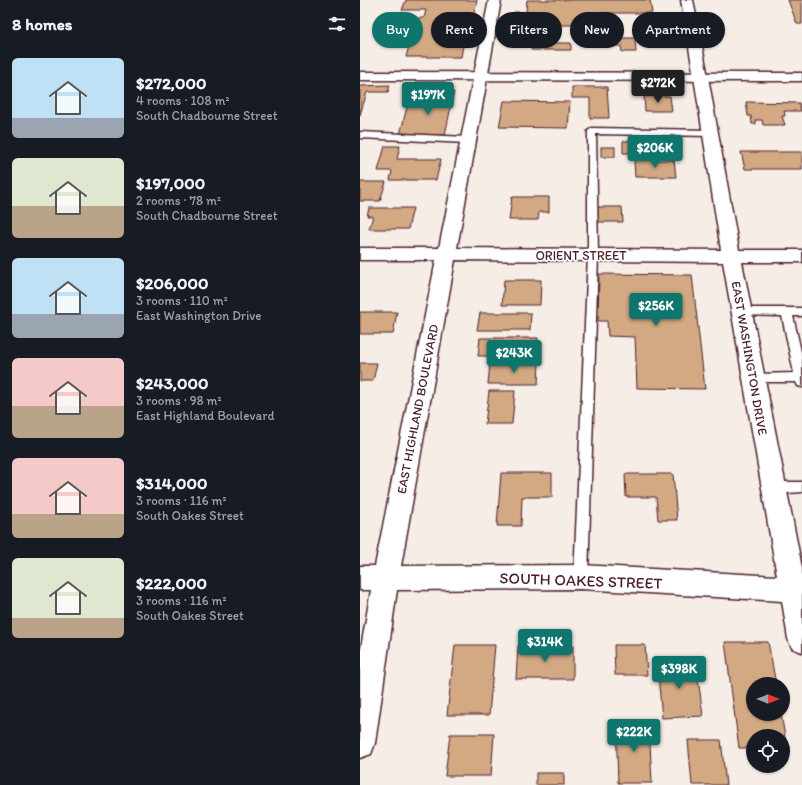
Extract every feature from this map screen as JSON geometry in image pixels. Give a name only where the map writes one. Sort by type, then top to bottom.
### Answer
[{"type":"street","name":"EAST HIGHLAND BOULEVARD","points":[[360,743],[386,578],[479,76],[495,0]]},
{"type":"street","name":"EAST WASHINGTON DRIVE","points":[[686,0],[774,488],[797,590],[802,640]]},
{"type":"street","points":[[360,76],[802,77]]},
{"type":"street","name":"ORIENT STREET","points":[[360,254],[802,256]]},
{"type":"street","name":"SOUTH OAKES STREET","points":[[360,578],[581,577],[797,590]]},
{"type":"lane","points":[[581,577],[593,255],[592,131],[711,134]]},
{"type":"lane","points":[[360,135],[467,140]]},
{"type":"lane","points":[[742,312],[802,312]]},
{"type":"lane","points":[[754,378],[802,379],[787,312]]},
{"type":"lane","points":[[774,488],[802,487]]},
{"type":"building","points":[[406,0],[477,0],[474,12],[431,12],[431,48],[463,48],[461,57],[406,57],[408,48],[423,48],[423,18],[426,10],[402,10]]},
{"type":"building","points":[[527,0],[650,0],[652,12],[570,12],[570,25],[562,25],[562,12],[526,12]]},
{"type":"building","points":[[788,0],[802,0],[802,24],[797,24]]},
{"type":"building","points":[[624,38],[632,38],[632,48],[636,48],[636,52],[622,52],[621,48],[624,48]]},
{"type":"building","points":[[562,43],[570,43],[571,48],[571,50],[531,50],[531,48],[562,48]]},
{"type":"building","points":[[390,85],[388,92],[367,92],[360,115],[360,86]]},
{"type":"building","points":[[572,87],[607,87],[609,118],[590,118],[590,98],[572,98]]},
{"type":"building","points":[[436,92],[454,92],[445,135],[400,135],[409,99],[434,100]]},
{"type":"building","points":[[644,96],[670,96],[672,111],[645,111]]},
{"type":"building","points":[[504,101],[570,102],[568,128],[499,127]]},
{"type":"building","points":[[746,102],[799,103],[801,111],[784,111],[785,116],[782,116],[785,125],[763,125],[762,120],[755,120],[756,124],[752,124],[751,116],[748,116]]},
{"type":"building","points":[[633,136],[668,136],[670,153],[623,153],[623,141],[633,141]]},
{"type":"building","points":[[385,146],[400,146],[397,159],[441,159],[436,180],[390,180],[392,171],[378,171]]},
{"type":"building","points":[[601,147],[615,147],[615,157],[601,157]]},
{"type":"building","points":[[741,152],[802,152],[802,169],[745,169]]},
{"type":"building","points":[[634,160],[674,160],[676,177],[635,177]]},
{"type":"building","points":[[360,182],[386,182],[380,201],[360,201]]},
{"type":"building","points":[[512,197],[549,197],[549,212],[539,212],[538,220],[509,220]]},
{"type":"building","points":[[597,207],[622,207],[623,222],[597,222]]},
{"type":"building","points":[[369,208],[413,208],[408,229],[369,229],[373,216],[367,216]]},
{"type":"building","points":[[599,274],[692,275],[705,389],[637,388],[635,337],[608,336],[607,321],[598,321]]},
{"type":"building","points":[[504,280],[541,280],[540,305],[502,305]]},
{"type":"building","points":[[360,312],[397,312],[393,334],[360,334]]},
{"type":"building","points":[[480,313],[531,313],[530,330],[477,330]]},
{"type":"building","points":[[480,338],[538,338],[537,356],[478,356]]},
{"type":"building","points":[[360,363],[377,363],[373,381],[360,381]]},
{"type":"building","points":[[490,363],[539,363],[538,384],[488,384]]},
{"type":"building","points":[[489,391],[515,391],[512,424],[485,424]]},
{"type":"building","points":[[501,473],[552,473],[552,497],[522,497],[521,526],[497,526]]},
{"type":"building","points":[[625,474],[673,474],[677,520],[658,520],[656,497],[626,497]]},
{"type":"building","points":[[725,642],[768,642],[775,677],[746,677],[746,721],[782,721],[784,729],[746,729],[746,748],[739,748]]},
{"type":"building","points":[[455,645],[495,645],[489,715],[447,715]]},
{"type":"building","points":[[614,645],[645,645],[647,675],[615,675]]},
{"type":"building","points":[[518,646],[573,646],[573,679],[516,679]]},
{"type":"building","points":[[696,662],[703,716],[662,718],[657,663]]},
{"type":"building","points":[[616,723],[649,723],[652,783],[618,783]]},
{"type":"building","points":[[450,734],[494,734],[491,776],[445,776]]},
{"type":"building","points":[[688,740],[721,740],[726,785],[692,785]]},
{"type":"building","points":[[536,773],[564,773],[564,785],[536,785]]}]
